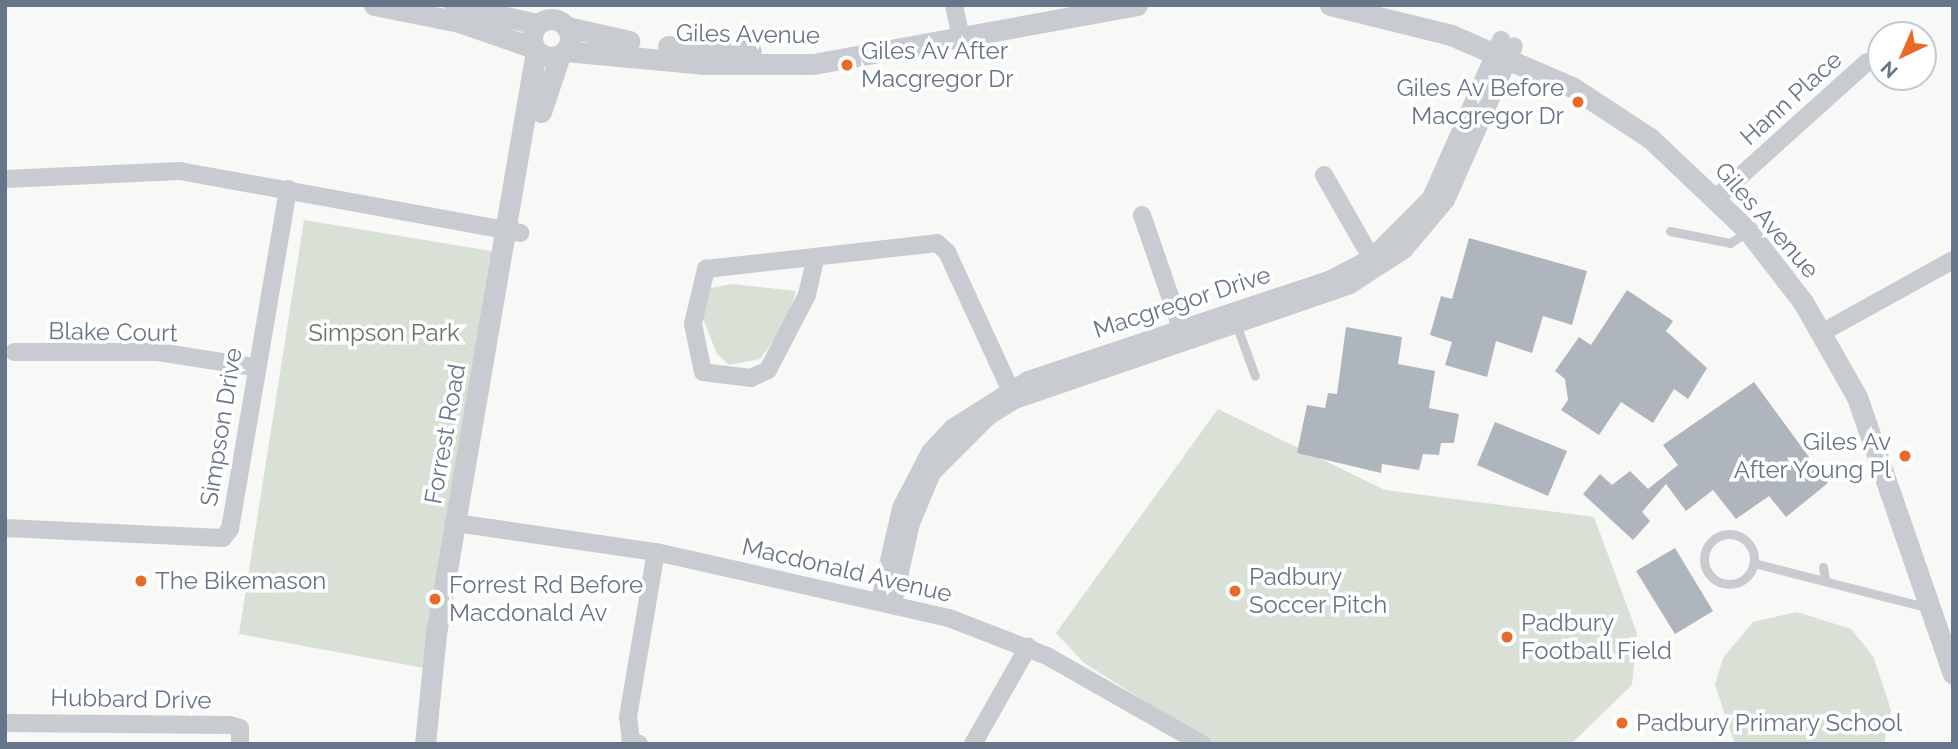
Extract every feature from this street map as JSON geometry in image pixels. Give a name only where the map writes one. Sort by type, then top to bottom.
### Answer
[{"type":"street","points":[[374,5],[458,22],[535,49]]},
{"type":"street","points":[[454,5],[537,24]]},
{"type":"street","name":"Giles Avenue","points":[[537,24],[551,18],[592,36],[757,52],[862,44],[958,22],[1066,5]]},
{"type":"street","name":"Giles Avenue","points":[[535,49],[563,53],[782,65],[958,22],[1137,5]]},
{"type":"street","name":"Giles Avenue","points":[[1330,5],[1398,19],[1506,49]]},
{"type":"street","name":"Giles Avenue","points":[[1392,5],[1506,49],[1612,95],[1721,194],[1760,223],[1829,329],[1884,426],[1951,658]]},
{"type":"street","name":"Forrest Road","points":[[514,231],[537,24]]},
{"type":"street","name":"Forrest Road","points":[[425,744],[514,231],[544,97],[563,53],[567,27]]},
{"type":"street","name":"Macgregor Drive","points":[[1183,334],[1236,324],[1375,264],[1421,234],[1446,200],[1506,49]]},
{"type":"street","name":"Hann Place","points":[[1721,194],[1867,62]]},
{"type":"street","points":[[5,179],[149,170],[288,189],[514,231]]},
{"type":"street","points":[[1324,175],[1375,264]]},
{"type":"street","name":"Simpson Drive","points":[[5,528],[223,538],[230,529],[254,368],[288,189]]},
{"type":"street","name":"Giles Avenue","points":[[1721,194],[1829,329],[1872,432],[1930,608],[1951,658]]},
{"type":"street","points":[[1142,215],[1183,334]]},
{"type":"street","points":[[816,260],[807,295],[768,370],[751,378],[702,372],[693,324],[706,269],[816,260],[937,243],[947,252],[1012,394]]},
{"type":"street","points":[[1829,329],[1953,260]]},
{"type":"street","name":"Macgregor Drive","points":[[887,601],[911,523],[932,473],[970,430],[1012,394],[1375,264]]},
{"type":"street","name":"Blake Court","points":[[14,352],[158,352],[254,368]]},
{"type":"street","name":"Forrest Road","points":[[435,744],[462,525]]},
{"type":"street","name":"Macdonald Avenue","points":[[462,525],[656,552],[887,601],[1028,647],[1196,742]]},
{"type":"street","points":[[639,744],[631,741],[628,717],[656,552]]},
{"type":"street","points":[[973,744],[1028,647]]},
{"type":"street","name":"Hubbard Drive","points":[[5,723],[230,725],[240,728],[240,744]]},
{"type":"lane","points":[[1670,230],[1730,243],[1748,231]]},
{"type":"lane","points":[[1236,324],[1255,376]]},
{"type":"lane","points":[[1729,534],[1745,539],[1754,563],[1746,578],[1730,584],[1713,579],[1704,555],[1712,540],[1729,534]]},
{"type":"lane","points":[[1754,563],[1930,608]]},
{"type":"lane","points":[[1823,567],[1825,580]]},
{"type":"green space","name":"Simpson Park","points":[[304,220],[497,252],[424,668],[239,634]]},
{"type":"green space","points":[[733,284],[796,291],[785,325],[760,359],[729,365],[717,354],[692,291]]},
{"type":"green space","points":[[1218,409],[1385,490],[1594,517],[1637,633],[1632,685],[1571,744],[1213,744],[1084,663],[1056,633]]},
{"type":"green space","points":[[1797,612],[1851,629],[1873,656],[1891,710],[1884,744],[1735,744],[1715,685],[1723,658],[1753,622]]},
{"type":"building","points":[[1469,238],[1587,271],[1572,325],[1543,316],[1532,353],[1496,341],[1487,377],[1445,365],[1452,342],[1430,335],[1441,296],[1452,299]]},
{"type":"building","points":[[1627,290],[1673,321],[1666,331],[1707,368],[1688,399],[1674,389],[1653,423],[1621,402],[1599,435],[1561,410],[1568,400],[1565,379],[1555,371],[1579,337],[1591,345]]},
{"type":"building","points":[[1346,327],[1402,337],[1398,364],[1435,371],[1429,408],[1459,414],[1454,443],[1441,443],[1439,455],[1423,454],[1419,470],[1382,464],[1381,473],[1297,453],[1307,405],[1325,408],[1328,393],[1337,394]]},
{"type":"building","points":[[1754,382],[1828,483],[1786,517],[1769,496],[1736,519],[1713,490],[1686,511],[1666,484],[1642,512],[1650,521],[1633,540],[1583,494],[1600,474],[1612,485],[1630,471],[1648,489],[1678,465],[1663,445]]},
{"type":"building","points":[[1495,422],[1567,451],[1548,496],[1477,465]]},
{"type":"building","points":[[1675,548],[1713,611],[1675,634],[1636,571]]},
{"type":"place","name":"Giles Av After Macgregor Dr","points":[[847,65]]},
{"type":"place","name":"Giles Av Before Macgregor Dr","points":[[1578,102]]},
{"type":"place","name":"Giles Av After Young Pl","points":[[1905,456]]},
{"type":"place","name":"The Bikemason","points":[[141,581]]},
{"type":"place","name":"Padbury Soccer Pitch","points":[[1235,591]]},
{"type":"place","name":"Forrest Rd Before Macdonald Av","points":[[435,599]]},
{"type":"place","name":"Padbury Football Field","points":[[1507,637]]},
{"type":"place","name":"Padbury Primary School","points":[[1622,723]]}]
